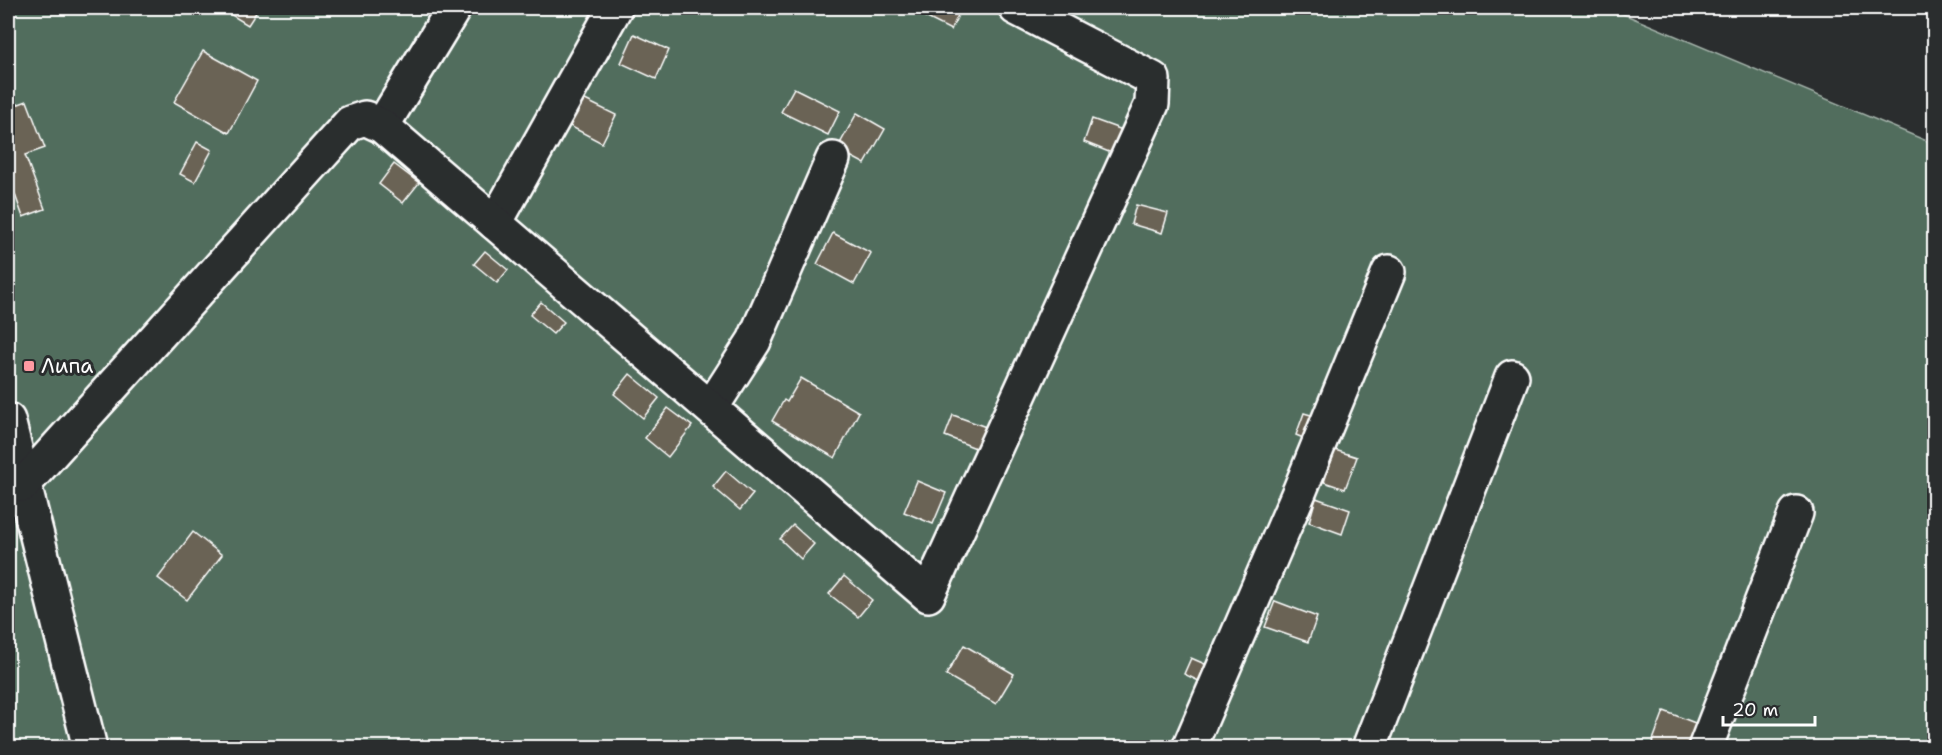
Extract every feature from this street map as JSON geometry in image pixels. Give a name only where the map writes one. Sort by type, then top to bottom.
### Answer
[{"type":"street","points":[[382,126],[454,8]]},
{"type":"street","points":[[495,223],[615,8]]},
{"type":"street","points":[[19,495],[350,123],[365,118],[382,126],[928,595],[1152,104],[1153,79],[1016,8]]},
{"type":"street","points":[[711,408],[754,340],[833,159]]},
{"type":"street","points":[[1189,747],[1300,489],[1389,272]]},
{"type":"street","points":[[1369,747],[1512,377]]},
{"type":"street","points":[[8,420],[19,495],[90,747]]},
{"type":"street","points":[[1705,747],[1796,513]]},
{"type":"green space","points":[[8,8],[1609,8],[1934,144],[1934,747],[8,747]]},
{"type":"building","points":[[220,8],[259,8],[248,25]]},
{"type":"building","points":[[920,8],[951,8],[960,11],[951,30],[917,13]]},
{"type":"building","points":[[634,34],[669,50],[656,79],[621,63]]},
{"type":"building","points":[[203,51],[257,81],[229,133],[174,102]]},
{"type":"building","points":[[794,88],[840,111],[828,135],[781,112]]},
{"type":"building","points":[[581,98],[616,115],[602,143],[568,125]]},
{"type":"building","points":[[27,101],[45,148],[25,155],[45,209],[23,217],[8,175],[8,108]]},
{"type":"building","points":[[857,113],[885,129],[865,164],[837,149]]},
{"type":"building","points":[[1092,119],[1128,132],[1119,156],[1084,142]]},
{"type":"building","points":[[197,142],[212,150],[195,182],[180,174]]},
{"type":"building","points":[[394,164],[419,183],[403,203],[379,184]]},
{"type":"building","points":[[1136,205],[1168,213],[1162,233],[1131,224]]},
{"type":"building","points":[[833,233],[871,253],[854,284],[817,264]]},
{"type":"building","points":[[485,251],[508,270],[497,283],[474,264]]},
{"type":"building","points":[[541,302],[564,322],[553,334],[530,315]]},
{"type":"building","points":[[630,374],[659,398],[643,418],[614,394]]},
{"type":"building","points":[[801,378],[859,412],[835,458],[772,421],[784,400],[787,402]]},
{"type":"building","points":[[668,408],[692,426],[668,457],[645,438]]},
{"type":"building","points":[[1304,413],[1321,418],[1313,442],[1296,435]]},
{"type":"building","points":[[953,415],[986,427],[978,449],[945,436]]},
{"type":"building","points":[[1335,450],[1357,457],[1345,489],[1324,482]]},
{"type":"building","points":[[726,471],[753,494],[740,510],[713,487]]},
{"type":"building","points":[[917,481],[946,493],[933,524],[904,512]]},
{"type":"building","points":[[1316,498],[1350,510],[1342,534],[1309,522]]},
{"type":"building","points":[[793,525],[814,544],[801,559],[780,539]]},
{"type":"building","points":[[193,532],[222,555],[187,600],[158,578]]},
{"type":"building","points":[[844,576],[872,600],[858,617],[829,594]]},
{"type":"building","points":[[1275,601],[1317,617],[1308,642],[1265,627]]},
{"type":"building","points":[[964,645],[1014,674],[996,704],[946,675]]},
{"type":"building","points":[[1191,658],[1214,668],[1207,685],[1184,674]]},
{"type":"building","points":[[1664,711],[1703,726],[1695,748],[1650,748]]},
{"type":"place","name":"Липа","points":[[29,366]]}]
